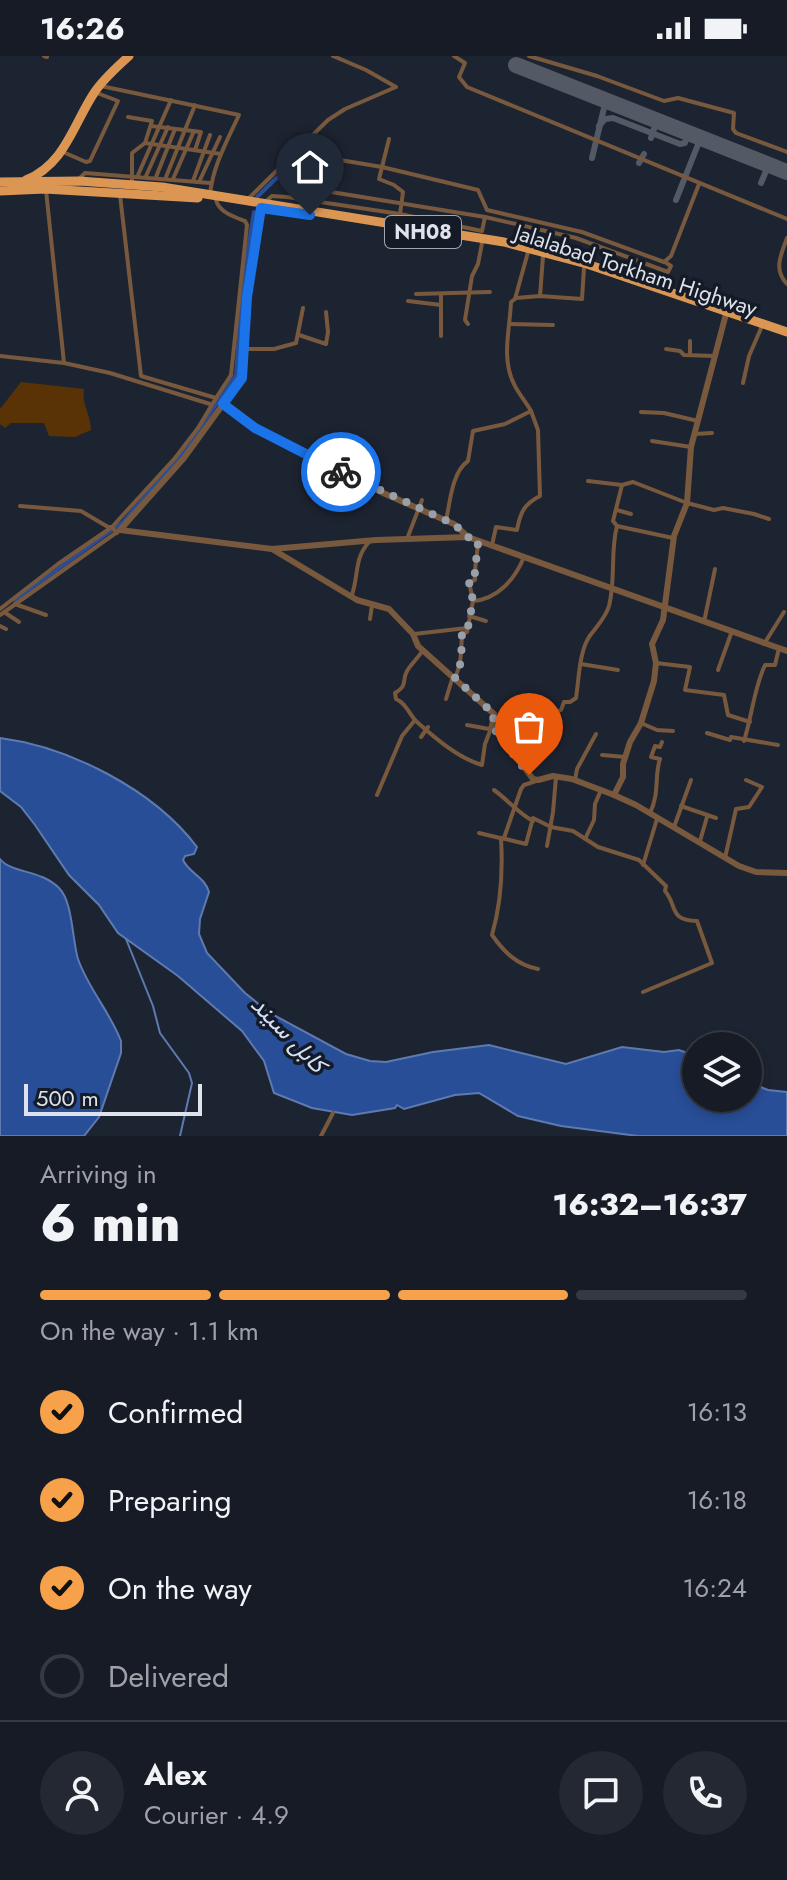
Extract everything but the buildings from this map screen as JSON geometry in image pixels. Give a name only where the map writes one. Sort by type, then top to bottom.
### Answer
[{"type":"highway","points":[[23,181],[53,163],[63,152],[97,89],[129,56]]},
{"type":"highway","points":[[46,185],[53,173],[53,163]]},
{"type":"highway","name":"NH08","points":[[0,182],[23,181],[46,185]]},
{"type":"highway","name":"NH08","points":[[0,191],[79,181],[164,182],[265,204],[435,229],[532,248],[726,313]]},
{"type":"highway","name":"Jalalabad Torkham Highway","points":[[46,185],[130,184],[213,193],[528,252],[787,335]]},
{"type":"street","points":[[247,200],[328,120],[345,109],[396,87],[333,56]]},
{"type":"street","points":[[454,56],[465,63],[459,77],[467,87],[787,219]]},
{"type":"street","points":[[529,56],[597,76],[664,101],[678,98],[734,113],[733,129],[736,133],[787,152]]},
{"type":"street","points":[[1,612],[58,564],[112,527],[175,458],[231,375],[247,225],[217,206],[213,193],[221,154],[239,115],[171,100],[97,89]]},
{"type":"street","points":[[63,152],[90,161],[118,101],[97,89]]},
{"type":"street","points":[[130,184],[152,145],[171,100]]},
{"type":"street","points":[[164,182],[195,105]]},
{"type":"street","points":[[128,117],[152,121],[145,143],[132,153],[130,184],[141,376],[216,398]]},
{"type":"street","points":[[151,126],[201,132],[195,150]]},
{"type":"street","points":[[146,176],[168,127]]},
{"type":"street","points":[[156,177],[175,129]]},
{"type":"street","points":[[173,179],[194,131]]},
{"type":"street","points":[[196,182],[210,135]]},
{"type":"street","points":[[196,182],[220,137]]},
{"type":"street","points":[[389,139],[379,179],[403,192],[400,214]]},
{"type":"street","points":[[145,143],[221,154]]},
{"type":"street","points":[[320,178],[319,190],[485,217],[576,238],[668,272],[671,266],[582,232],[487,210],[478,190],[382,167],[328,158]]},
{"type":"street","points":[[130,184],[146,176],[164,182]]},
{"type":"street","points":[[164,182],[173,179],[196,182],[213,193]]},
{"type":"street","points":[[665,262],[671,256],[699,184]]},
{"type":"street","points":[[46,185],[64,363]]},
{"type":"street","points":[[1,612],[118,531],[184,458],[242,378],[248,284],[265,204],[272,196],[400,214],[482,231],[485,217]]},
{"type":"street","points":[[787,238],[778,265],[780,277],[787,284]]},
{"type":"street","points":[[468,324],[465,320],[468,293],[482,243]]},
{"type":"street","points":[[491,545],[496,527],[517,530],[521,510],[540,496],[538,430],[531,411],[514,384],[506,346],[511,302],[515,298],[528,252]]},
{"type":"street","points":[[540,296],[543,256]]},
{"type":"street","points":[[515,298],[582,299],[584,268]]},
{"type":"street","points":[[416,294],[490,292]]},
{"type":"street","points":[[441,294],[441,336]]},
{"type":"street","points":[[408,301],[441,305]]},
{"type":"street","points":[[243,349],[274,349],[296,343],[303,308]]},
{"type":"street","points":[[299,335],[326,344],[326,312]]},
{"type":"street","points":[[614,795],[623,777],[625,757],[641,723],[654,681],[656,663],[652,644],[660,629],[673,538],[687,503],[691,447],[726,313]]},
{"type":"street","points":[[510,324],[553,325]]},
{"type":"street","points":[[743,383],[749,356],[762,326]]},
{"type":"street","points":[[690,341],[690,355]]},
{"type":"street","points":[[666,349],[690,355],[716,356]]},
{"type":"street","points":[[0,356],[64,363],[110,373],[211,405]]},
{"type":"street","points":[[223,404],[255,428],[323,463],[420,504],[454,524],[468,537]]},
{"type":"street","points":[[446,521],[456,478],[461,466],[468,461],[473,431],[505,424],[531,411]]},
{"type":"street","points":[[641,412],[664,413],[698,421]]},
{"type":"street","points":[[695,434],[712,433]]},
{"type":"street","points":[[652,441],[691,447]]},
{"type":"street","points":[[588,481],[622,485],[633,482],[687,503],[769,519]]},
{"type":"street","points":[[622,485],[613,521],[617,526],[673,538]]},
{"type":"street","points":[[407,539],[420,504]]},
{"type":"street","points":[[20,506],[81,511],[118,531],[196,542],[267,546],[468,537],[787,651]]},
{"type":"street","points":[[617,510],[631,514]]},
{"type":"street","points":[[510,748],[528,738],[542,741],[551,714],[561,710],[564,702],[576,698],[589,637],[608,609],[615,561],[613,540],[617,526]]},
{"type":"street","points":[[352,595],[357,580],[358,554],[370,540]]},
{"type":"street","points":[[446,699],[461,665],[459,651],[462,633],[467,632],[473,601],[469,582],[475,580],[478,540]]},
{"type":"street","points":[[267,546],[357,600],[389,609],[413,634],[423,650],[494,714],[482,765],[468,761],[415,720],[402,701],[396,699],[395,693],[406,684],[408,670],[423,650]]},
{"type":"street","points":[[473,601],[489,600],[517,575],[524,557]]},
{"type":"street","points":[[704,622],[715,569]]},
{"type":"street","points":[[15,604],[46,615]]},
{"type":"street","points":[[370,619],[372,605]]},
{"type":"street","points":[[1,612],[19,622]]},
{"type":"street","points":[[764,644],[784,612]]},
{"type":"street","points":[[469,616],[486,621]]},
{"type":"street","points":[[0,626],[6,629]]},
{"type":"street","points":[[413,634],[467,628]]},
{"type":"street","points":[[718,670],[732,631]]},
{"type":"street","points":[[744,739],[760,676],[765,665],[775,665],[779,648]]},
{"type":"street","points":[[656,663],[690,667],[685,690],[724,695],[728,715],[750,722]]},
{"type":"street","points":[[581,664],[618,670]]},
{"type":"street","points":[[377,795],[402,736],[415,720]]},
{"type":"street","points":[[641,723],[657,730],[673,731]]},
{"type":"street","points":[[467,725],[489,729],[492,726]]},
{"type":"street","points":[[492,726],[529,775],[538,780]]},
{"type":"street","points":[[421,737],[427,728]]},
{"type":"street","points":[[707,733],[730,740],[731,737],[778,745]]},
{"type":"street","points":[[575,780],[577,769],[596,734]]},
{"type":"street","points":[[650,813],[659,783],[660,759],[651,757],[655,746],[660,747],[662,742]]},
{"type":"street","points":[[602,755],[625,757]]},
{"type":"street","points":[[538,969],[512,958],[492,935],[500,907],[498,890],[503,871],[502,838],[524,785],[553,776],[575,780],[650,813],[725,858],[756,872],[787,873]]},
{"type":"street","points":[[547,846],[556,777]]},
{"type":"street","points":[[673,828],[691,780]]},
{"type":"street","points":[[725,858],[736,809],[749,807],[762,787],[746,780]]},
{"type":"street","points":[[494,790],[533,821]]},
{"type":"street","points":[[585,839],[594,820],[595,804],[601,790]]},
{"type":"street","points":[[681,806],[716,818]]},
{"type":"street","points":[[699,843],[707,817]]},
{"type":"street","points":[[479,833],[526,844],[533,818],[551,827],[573,831],[598,847],[639,860],[666,886],[665,891],[677,915],[685,921],[697,921],[712,963],[643,992]]},
{"type":"street","points":[[643,865],[657,819]]},
{"type":"street","points":[[321,1136],[333,1113]]},
{"type":"shaded area","points":[[21,382],[84,389],[91,430],[75,437],[49,436],[44,423],[11,423],[5,428],[0,424],[0,409]]},
{"type":"water","name":"کابل سيند","points":[[0,738],[27,743],[82,761],[109,774],[158,807],[197,847],[194,854],[185,856],[183,860],[204,882],[209,892],[200,919],[199,934],[207,953],[245,993],[270,1013],[346,1054],[386,1062],[489,1045],[566,1064],[622,1047],[664,1052],[679,1050],[682,1051],[682,1112],[762,1112],[762,1088],[787,1092],[787,1136],[638,1136],[561,1126],[518,1116],[479,1093],[455,1095],[404,1109],[397,1105],[395,1108],[352,1115],[312,1108],[274,1093],[264,1061],[242,1031],[178,976],[118,933],[99,905],[69,875],[21,807],[0,791]]},
{"type":"water","points":[[0,859],[5,864],[52,882],[64,894],[78,959],[121,1041],[121,1053],[99,1117],[84,1136],[0,1136]]},
{"type":"waterway","points":[[257,197],[303,152]]},
{"type":"waterway","points":[[15,600],[123,522],[184,451],[236,375],[243,279],[254,212]]},
{"type":"waterway","points":[[126,939],[153,1006],[160,1033],[189,1073],[192,1083],[180,1136]]},
{"type":"taxiway","points":[[592,158],[605,104],[609,102]]},
{"type":"taxiway","points":[[599,126],[605,119],[613,118],[680,144],[685,143],[688,133]]},
{"type":"taxiway","points":[[651,138],[656,123],[660,122]]},
{"type":"taxiway","points":[[676,200],[699,142],[706,140]]},
{"type":"taxiway","points":[[639,163],[644,154]]},
{"type":"taxiway","points":[[756,160],[765,166],[766,171]]},
{"type":"taxiway","points":[[766,171],[771,167],[778,168]]},
{"type":"taxiway","points":[[761,183],[766,171]]},
{"type":"runway","points":[[516,65],[787,172]]},
{"type":"way so far","points":[[341,472],[454,524],[468,537],[478,540],[475,580],[469,582],[473,601],[467,632],[462,633],[459,651],[461,665],[455,678],[494,714],[492,726],[529,775]]},
{"type":"route","points":[[310,215],[261,208],[247,297],[242,378],[223,404],[255,428],[341,472]]}]
